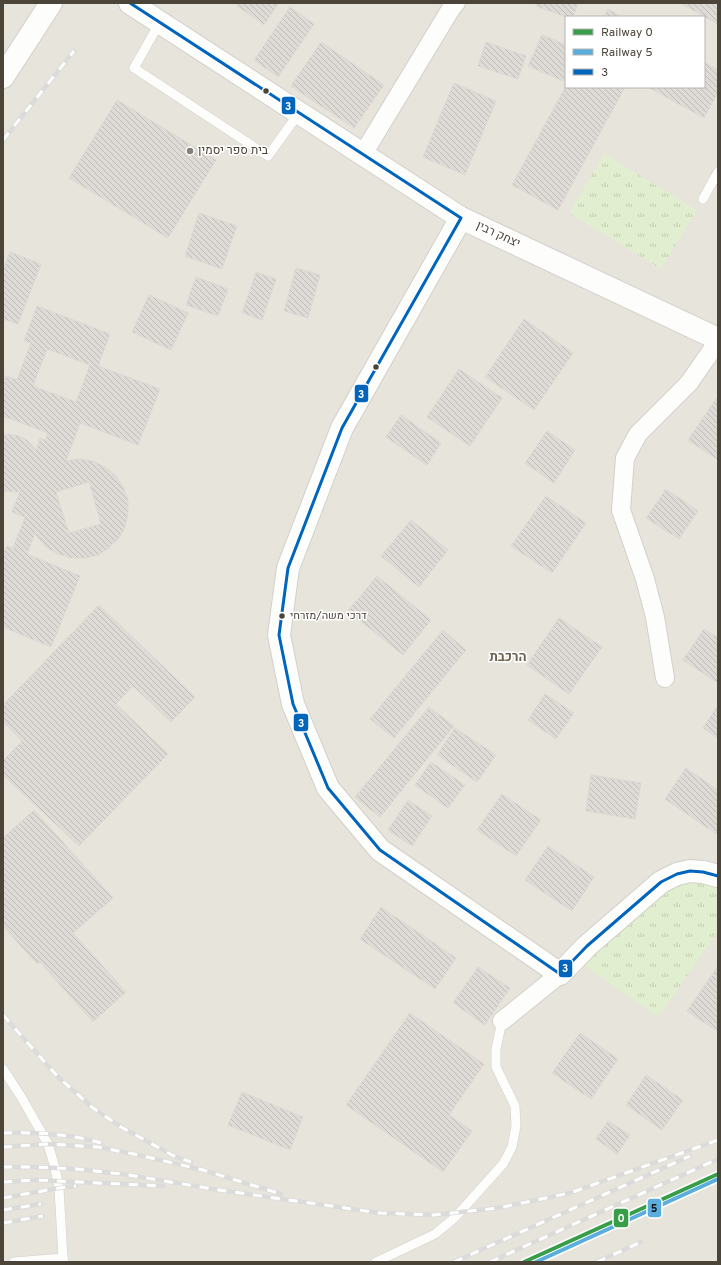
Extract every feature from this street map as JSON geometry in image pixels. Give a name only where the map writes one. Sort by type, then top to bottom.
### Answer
[{"type":"street","points":[[3,77],[51,3]]},
{"type":"street","name":"יצחק רבין","points":[[130,3],[461,218],[718,340]]},
{"type":"street","points":[[363,154],[452,7],[456,3]]},
{"type":"street","points":[[461,218],[342,428],[288,568],[278,635],[293,704],[328,788],[380,850],[560,974]]},
{"type":"street","points":[[665,678],[655,617],[645,579],[621,510],[625,458],[638,434],[689,383],[718,340]]},
{"type":"street","points":[[502,1021],[560,974],[587,946],[661,882],[677,874],[690,871],[703,872],[718,876]]},
{"type":"lane","points":[[160,22],[134,68],[268,156],[299,113]]},
{"type":"lane","points":[[703,199],[718,172]]},
{"type":"lane","points":[[376,1262],[435,1234],[452,1220],[503,1164],[512,1147],[516,1126],[515,1106],[496,1067],[496,1049],[502,1021]]},
{"type":"lane","points":[[3,1069],[20,1095],[48,1144],[59,1188],[63,1260],[14,1262]]},
{"type":"shaded area","points":[[3,3],[718,3],[718,1262],[3,1262]]},
{"type":"green space","points":[[604,154],[697,210],[661,269],[569,213]]},
{"type":"green space","points":[[718,876],[718,931],[658,1017],[575,959],[661,882]]},
{"type":"building","points":[[239,3],[279,3],[264,25],[237,6]]},
{"type":"building","points":[[537,3],[578,3],[573,16],[565,17],[536,6]]},
{"type":"building","points":[[680,3],[718,3],[718,24]]},
{"type":"building","points":[[290,7],[314,24],[278,77],[254,60]]},
{"type":"building","points":[[608,9],[620,16],[604,16]]},
{"type":"building","points":[[542,35],[565,45],[565,77],[563,81],[528,66]]},
{"type":"building","points":[[321,42],[384,85],[354,128],[291,86]]},
{"type":"building","points":[[486,42],[526,56],[518,79],[478,66]]},
{"type":"building","points":[[705,63],[718,70],[718,92],[704,118],[650,88],[705,88]]},
{"type":"building","points":[[454,83],[496,101],[465,175],[423,157]]},
{"type":"building","points":[[565,88],[624,88],[558,210],[512,185]]},
{"type":"building","points":[[117,100],[216,160],[168,238],[69,178]]},
{"type":"building","points":[[199,213],[237,226],[222,269],[185,256]]},
{"type":"building","points":[[10,252],[41,264],[18,324],[3,319],[3,270]]},
{"type":"building","points":[[296,268],[320,275],[308,318],[284,311]]},
{"type":"building","points":[[256,272],[276,279],[262,320],[242,313]]},
{"type":"building","points":[[196,277],[228,289],[218,316],[186,305]]},
{"type":"building","points":[[149,295],[188,313],[171,350],[132,332]]},
{"type":"building","points":[[37,306],[110,334],[98,366],[160,389],[138,445],[80,423],[66,461],[79,459],[93,461],[105,467],[116,476],[123,487],[128,500],[128,513],[125,527],[119,538],[109,548],[98,555],[85,558],[71,558],[58,554],[46,547],[35,533],[27,554],[80,576],[51,647],[3,627],[3,554],[7,546],[13,548],[25,517],[12,512],[20,491],[3,491],[3,436],[9,434],[19,436],[27,440],[36,450],[40,438],[45,440],[48,433],[3,416],[3,383],[6,376],[17,380],[31,343],[24,341]],"holes":[[[47,349],[90,365],[76,402],[33,386]],[[89,482],[101,524],[69,533],[56,492]]]},
{"type":"building","points":[[524,319],[573,353],[534,410],[485,377]]},
{"type":"building","points":[[459,369],[502,398],[470,446],[427,417]]},
{"type":"building","points":[[716,399],[718,400],[718,460],[688,440]]},
{"type":"building","points":[[401,415],[441,443],[427,465],[386,437]]},
{"type":"building","points":[[547,431],[575,450],[554,483],[525,463]]},
{"type":"building","points":[[666,489],[698,511],[679,539],[646,518]]},
{"type":"building","points":[[546,496],[586,523],[552,573],[511,546]]},
{"type":"building","points":[[411,520],[448,550],[419,587],[381,556]]},
{"type":"building","points":[[377,576],[431,620],[403,655],[348,611]]},
{"type":"building","points":[[99,605],[195,697],[171,722],[133,686],[116,704],[168,754],[79,846],[3,775],[3,761],[22,741],[3,722],[3,705]]},
{"type":"building","points":[[559,618],[602,647],[569,694],[527,665]]},
{"type":"building","points":[[704,629],[718,638],[718,683],[683,660]]},
{"type":"building","points":[[443,630],[466,650],[394,738],[370,719]]},
{"type":"building","points":[[545,694],[574,713],[556,739],[528,720]]},
{"type":"building","points":[[718,705],[718,738],[703,728]]},
{"type":"building","points":[[429,707],[454,726],[380,817],[355,797]]},
{"type":"building","points":[[455,728],[496,755],[477,782],[437,755]]},
{"type":"building","points":[[431,762],[465,785],[448,808],[415,785]]},
{"type":"building","points":[[686,768],[718,790],[718,835],[665,799]]},
{"type":"building","points":[[591,775],[641,783],[635,819],[586,811]]},
{"type":"building","points":[[502,794],[541,820],[516,856],[477,830]]},
{"type":"building","points":[[408,800],[432,816],[412,846],[388,830]]},
{"type":"building","points":[[34,810],[113,898],[73,933],[126,992],[93,1022],[40,962],[37,964],[3,926],[3,838]]},
{"type":"building","points":[[548,846],[594,877],[572,911],[525,880]]},
{"type":"building","points":[[381,907],[456,958],[435,989],[360,939]]},
{"type":"building","points":[[718,966],[718,1032],[687,1011]]},
{"type":"building","points":[[478,967],[510,988],[485,1025],[453,1003]]},
{"type":"building","points":[[410,1013],[484,1064],[449,1115],[472,1131],[443,1172],[346,1105]]},
{"type":"building","points":[[580,1033],[618,1059],[591,1099],[552,1073]]},
{"type":"building","points":[[646,1075],[683,1100],[662,1130],[626,1105]]},
{"type":"building","points":[[242,1092],[303,1117],[290,1150],[228,1125]]},
{"type":"building","points":[[608,1121],[630,1135],[617,1154],[596,1139]]},
{"type":"railway","points":[[3,140],[74,51]]},
{"type":"railway","points":[[3,1015],[58,1077],[93,1108],[121,1127],[174,1156],[191,1162]]},
{"type":"railway","points":[[3,1133],[53,1134],[101,1143]]},
{"type":"railway","points":[[3,1167],[77,1169],[122,1174],[219,1190],[380,1213],[434,1215],[498,1208],[570,1193],[718,1140]]},
{"type":"railway","points":[[3,1147],[48,1144],[98,1147],[203,1170],[281,1194]]},
{"type":"railway","points":[[454,1262],[690,1156]]},
{"type":"railway","points":[[490,1262],[718,1159]]},
{"type":"railway","points":[[3,1182],[35,1180],[163,1186]]},
{"type":"railway","points":[[3,1198],[76,1186]]},
{"type":"railway","points":[[3,1210],[41,1204]]},
{"type":"railway","points":[[3,1223],[43,1216]]},
{"type":"railway","points":[[597,1262],[641,1242]]},
{"type":"rail line","name":"0","points":[[524,1262],[718,1174]]},
{"type":"rail line","name":"5","points":[[536,1262],[718,1179]]},
{"type":"transit line","name":"3","points":[[130,3],[461,218],[342,428],[288,568],[279,635],[293,704],[328,788],[380,850],[560,974],[587,946],[661,882],[677,874],[690,871],[703,872],[718,876]]},
{"type":"place","name":"בית ספר יסמין","points":[[190,151]]},
{"type":"place","name":"דרכי משה/מזרחי","points":[[282,616]]},
{"type":"district","name":"הרכבת","points":[[508,658]]}]
